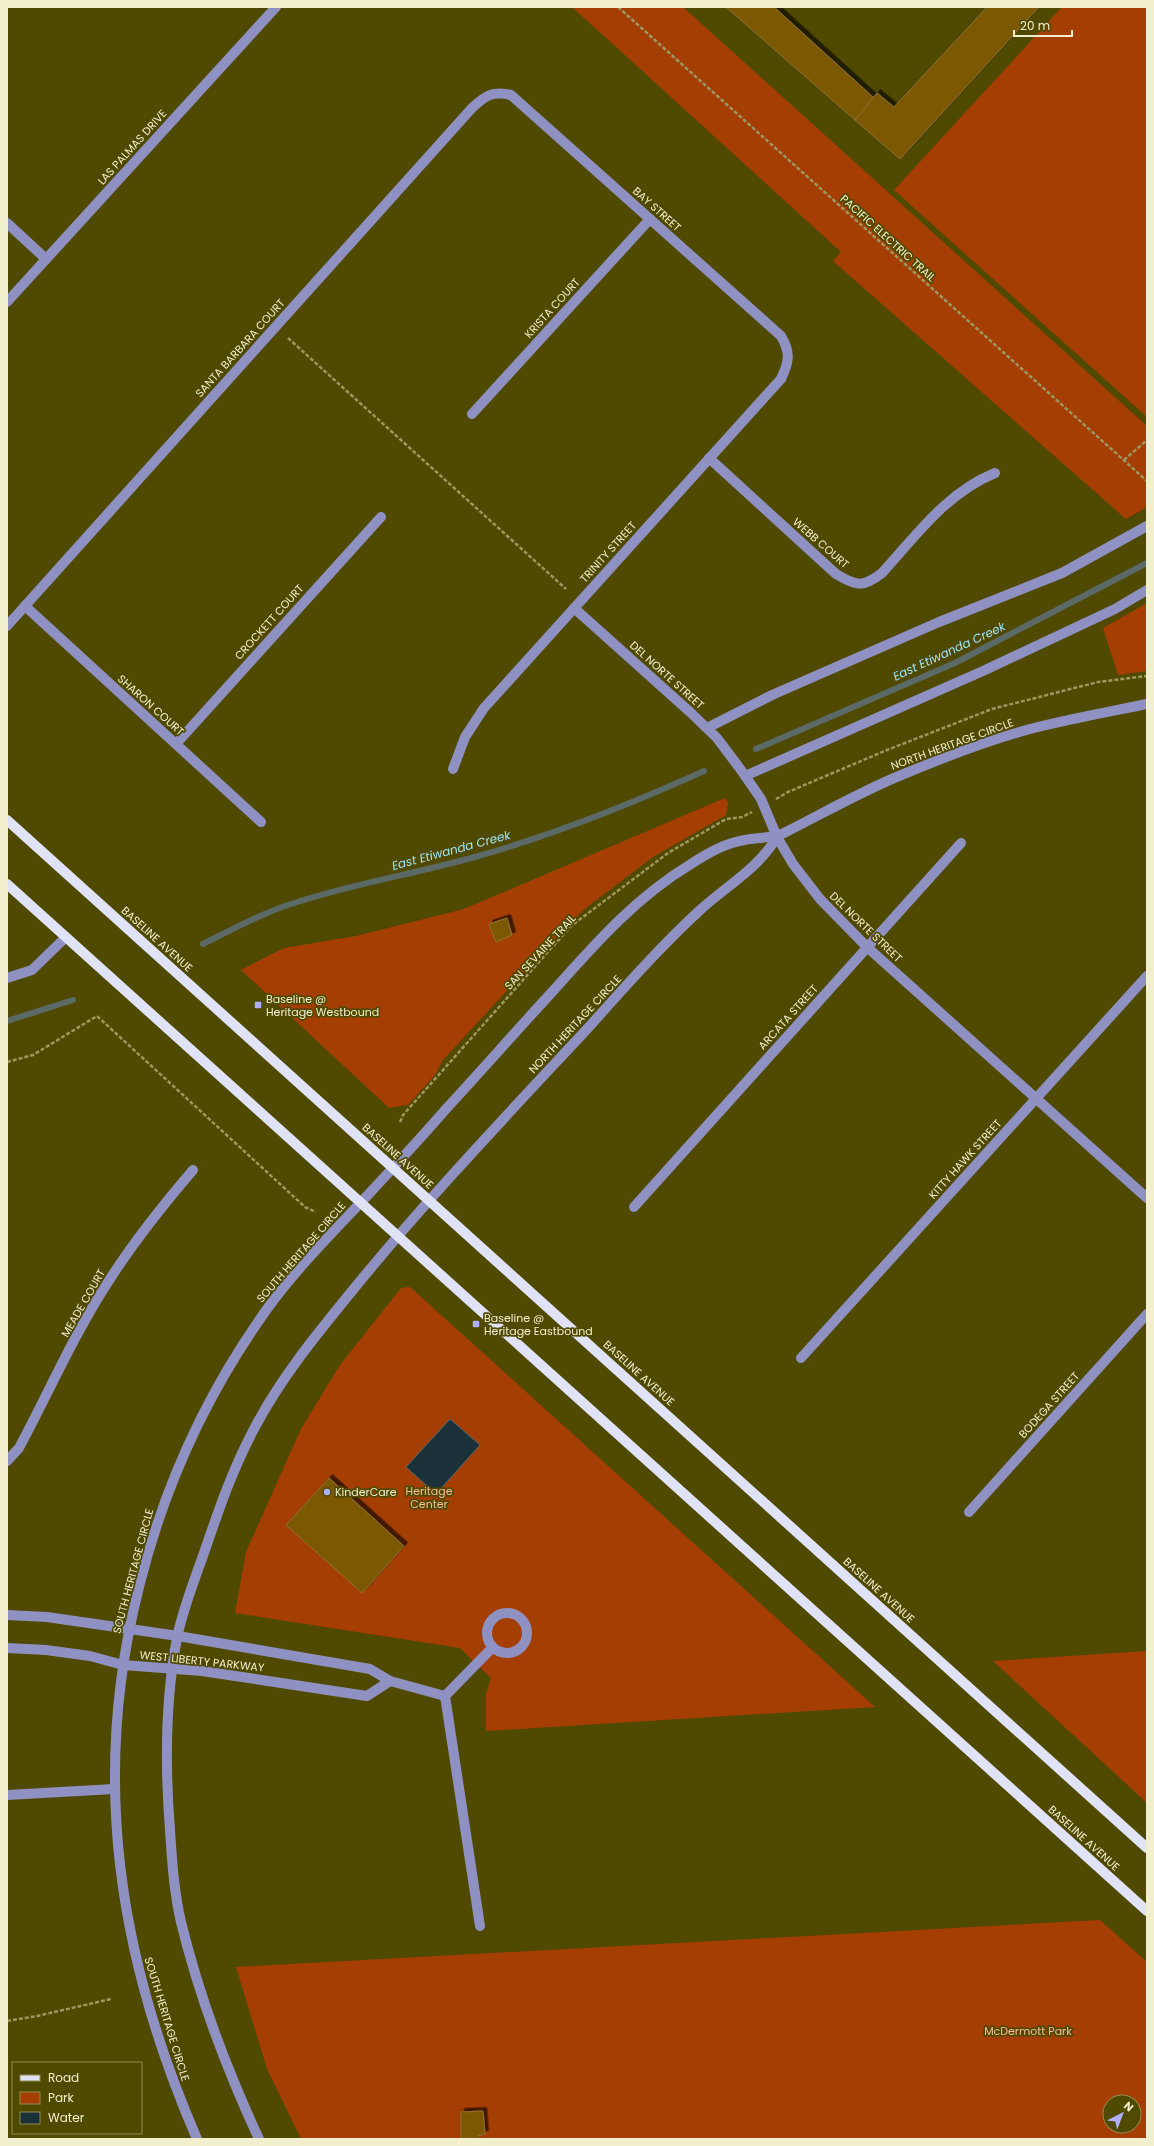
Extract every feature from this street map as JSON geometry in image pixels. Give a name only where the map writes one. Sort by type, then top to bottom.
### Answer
[{"type":"main road","name":"BASELINE AVENUE","points":[[7,820],[1147,1848]]},
{"type":"main road","name":"BASELINE AVENUE","points":[[7,884],[1147,1911]]},
{"type":"street","name":"LAS PALMAS DRIVE","points":[[7,302],[276,7]]},
{"type":"street","name":"BAY STREET","points":[[496,92],[511,95],[522,103],[781,336],[787,346],[790,357]]},
{"type":"street","name":"SANTA BARBARA COURT","points":[[7,626],[472,108],[483,98],[496,92]]},
{"type":"street","name":"KRISTA COURT","points":[[472,414],[650,219]]},
{"type":"street","points":[[7,223],[46,259]]},
{"type":"street","name":"TRINITY STREET","points":[[453,769],[465,737],[484,708],[781,379],[790,357]]},
{"type":"street","name":"WEBB COURT","points":[[709,458],[836,574],[859,585],[871,582],[882,574],[941,507],[958,493],[978,480],[995,473]]},
{"type":"street","name":"CROCKETT COURT","points":[[176,744],[380,517]]},
{"type":"street","points":[[707,728],[779,692],[939,622],[1062,573],[1147,526]]},
{"type":"street","points":[[743,773],[983,671],[1115,609],[1147,590]]},
{"type":"street","name":"SHARON COURT","points":[[25,606],[261,822]]},
{"type":"street","name":"DEL NORTE STREET","points":[[574,608],[717,738],[761,799],[777,837],[793,864],[820,899],[867,947],[1147,1198]]},
{"type":"street","name":"NORTH HERITAGE CIRCLE","points":[[398,1236],[429,1200],[652,958],[704,906],[762,858],[777,837],[812,817],[898,776],[984,743],[1076,718],[1147,704]]},
{"type":"street","name":"NORTH HERITAGE CIRCLE","points":[[394,1168],[606,932],[637,902],[687,866],[724,845],[740,840],[777,837]]},
{"type":"street","name":"ARCATA STREET","points":[[634,1207],[961,842]]},
{"type":"street","points":[[7,978],[32,970],[66,938]]},
{"type":"street","name":"KITTY HAWK STREET","points":[[802,1358],[1147,976]]},
{"type":"street","name":"SOUTH HERITAGE CIRCLE","points":[[198,2139],[180,2098],[159,2040],[138,1968],[121,1880],[114,1788],[115,1740],[128,1629],[155,1526],[184,1452],[209,1401],[241,1349],[277,1296],[394,1168]]},
{"type":"street","name":"MEADE COURT","points":[[9,1460],[19,1448],[91,1310],[109,1280],[142,1232],[193,1170]]},
{"type":"street","points":[[259,2139],[227,2066],[190,1956],[181,1919],[171,1853],[167,1780],[169,1707],[172,1670],[178,1636],[221,1504],[254,1428],[314,1337],[398,1236]]},
{"type":"street","name":"BODEGA STREET","points":[[969,1512],[1147,1314]]},
{"type":"street","points":[[513,1613],[524,1621],[527,1627],[526,1640],[518,1651],[504,1654],[492,1648],[486,1636],[489,1623],[493,1618],[499,1614],[513,1613]]},
{"type":"street","name":"WEST LIBERTY PARKWAY","points":[[7,1615],[47,1617],[178,1636],[370,1669],[390,1681],[445,1696]]},
{"type":"street","name":"WEST LIBERTY PARKWAY","points":[[7,1648],[46,1650],[96,1657],[123,1665],[172,1670],[202,1671],[367,1696],[390,1681]]},
{"type":"street","points":[[480,1926],[445,1696],[492,1648]]},
{"type":"street","points":[[7,1794],[114,1788]]},
{"type":"path","name":"PACIFIC ELECTRIC TRAIL","points":[[618,7],[1147,480]]},
{"type":"path","points":[[288,338],[566,589]]},
{"type":"path","points":[[1124,460],[1147,440]]},
{"type":"path","points":[[788,792],[887,750],[992,709],[1098,682],[1147,676]]},
{"type":"path","name":"SAN SEVAINE TRAIL","points":[[400,1122],[403,1115],[571,926],[668,853],[726,819],[742,817]]},
{"type":"path","points":[[7,1062],[33,1055],[97,1016],[305,1207],[316,1212]]},
{"type":"path","points":[[7,2020],[37,2016],[111,1999]]},
{"type":"green space","points":[[572,7],[683,7],[1147,426],[1147,507],[1126,519],[833,261],[841,252]]},
{"type":"green space","points":[[1062,7],[1147,7],[1147,417],[894,190]]},
{"type":"green space","points":[[1147,603],[1147,671],[1118,675],[1103,628]]},
{"type":"green space","points":[[725,798],[728,803],[726,815],[653,857],[586,908],[561,932],[443,1060],[435,1075],[408,1105],[389,1108],[241,970],[284,948],[356,936],[464,909]]},
{"type":"green space","name":"Heritage Center","points":[[410,1287],[875,1707],[486,1731],[486,1694],[491,1678],[460,1648],[235,1613],[246,1552],[301,1429],[340,1365],[401,1288]]},
{"type":"green space","points":[[1147,1651],[1147,1803],[993,1661]]},
{"type":"green space","name":"McDermott Park","points":[[1100,1920],[1147,1962],[1147,2139],[301,2139],[267,2069],[236,1967]]},
{"type":"water","points":[[450,1419],[480,1445],[436,1494],[406,1467]]},
{"type":"building","points":[[726,7],[774,7],[874,98],[855,120]]},
{"type":"building","points":[[987,7],[1039,7],[900,159],[855,120],[877,93],[894,107]]},
{"type":"building","points":[[507,918],[512,935],[496,942],[489,924]]},
{"type":"building","points":[[329,1478],[404,1546],[362,1593],[286,1525]]},
{"type":"building","points":[[483,2111],[485,2134],[478,2136],[478,2139],[461,2139],[461,2112]]},
{"type":"waterway","name":"East Etiwanda Creek","points":[[756,749],[955,663],[1147,563]]},
{"type":"waterway","name":"East Etiwanda Creek","points":[[203,944],[257,917],[279,908],[336,891],[475,857],[533,839],[648,796],[704,771]]},
{"type":"waterway","name":"East Etiwanda Creek","points":[[7,1021],[73,1000]]},
{"type":"place","name":"Baseline @ Heritage Westbound","points":[[258,1005]]},
{"type":"place","name":"Baseline @ Heritage Eastbound","points":[[476,1324]]},
{"type":"place","name":"KinderCare","points":[[327,1492]]}]
